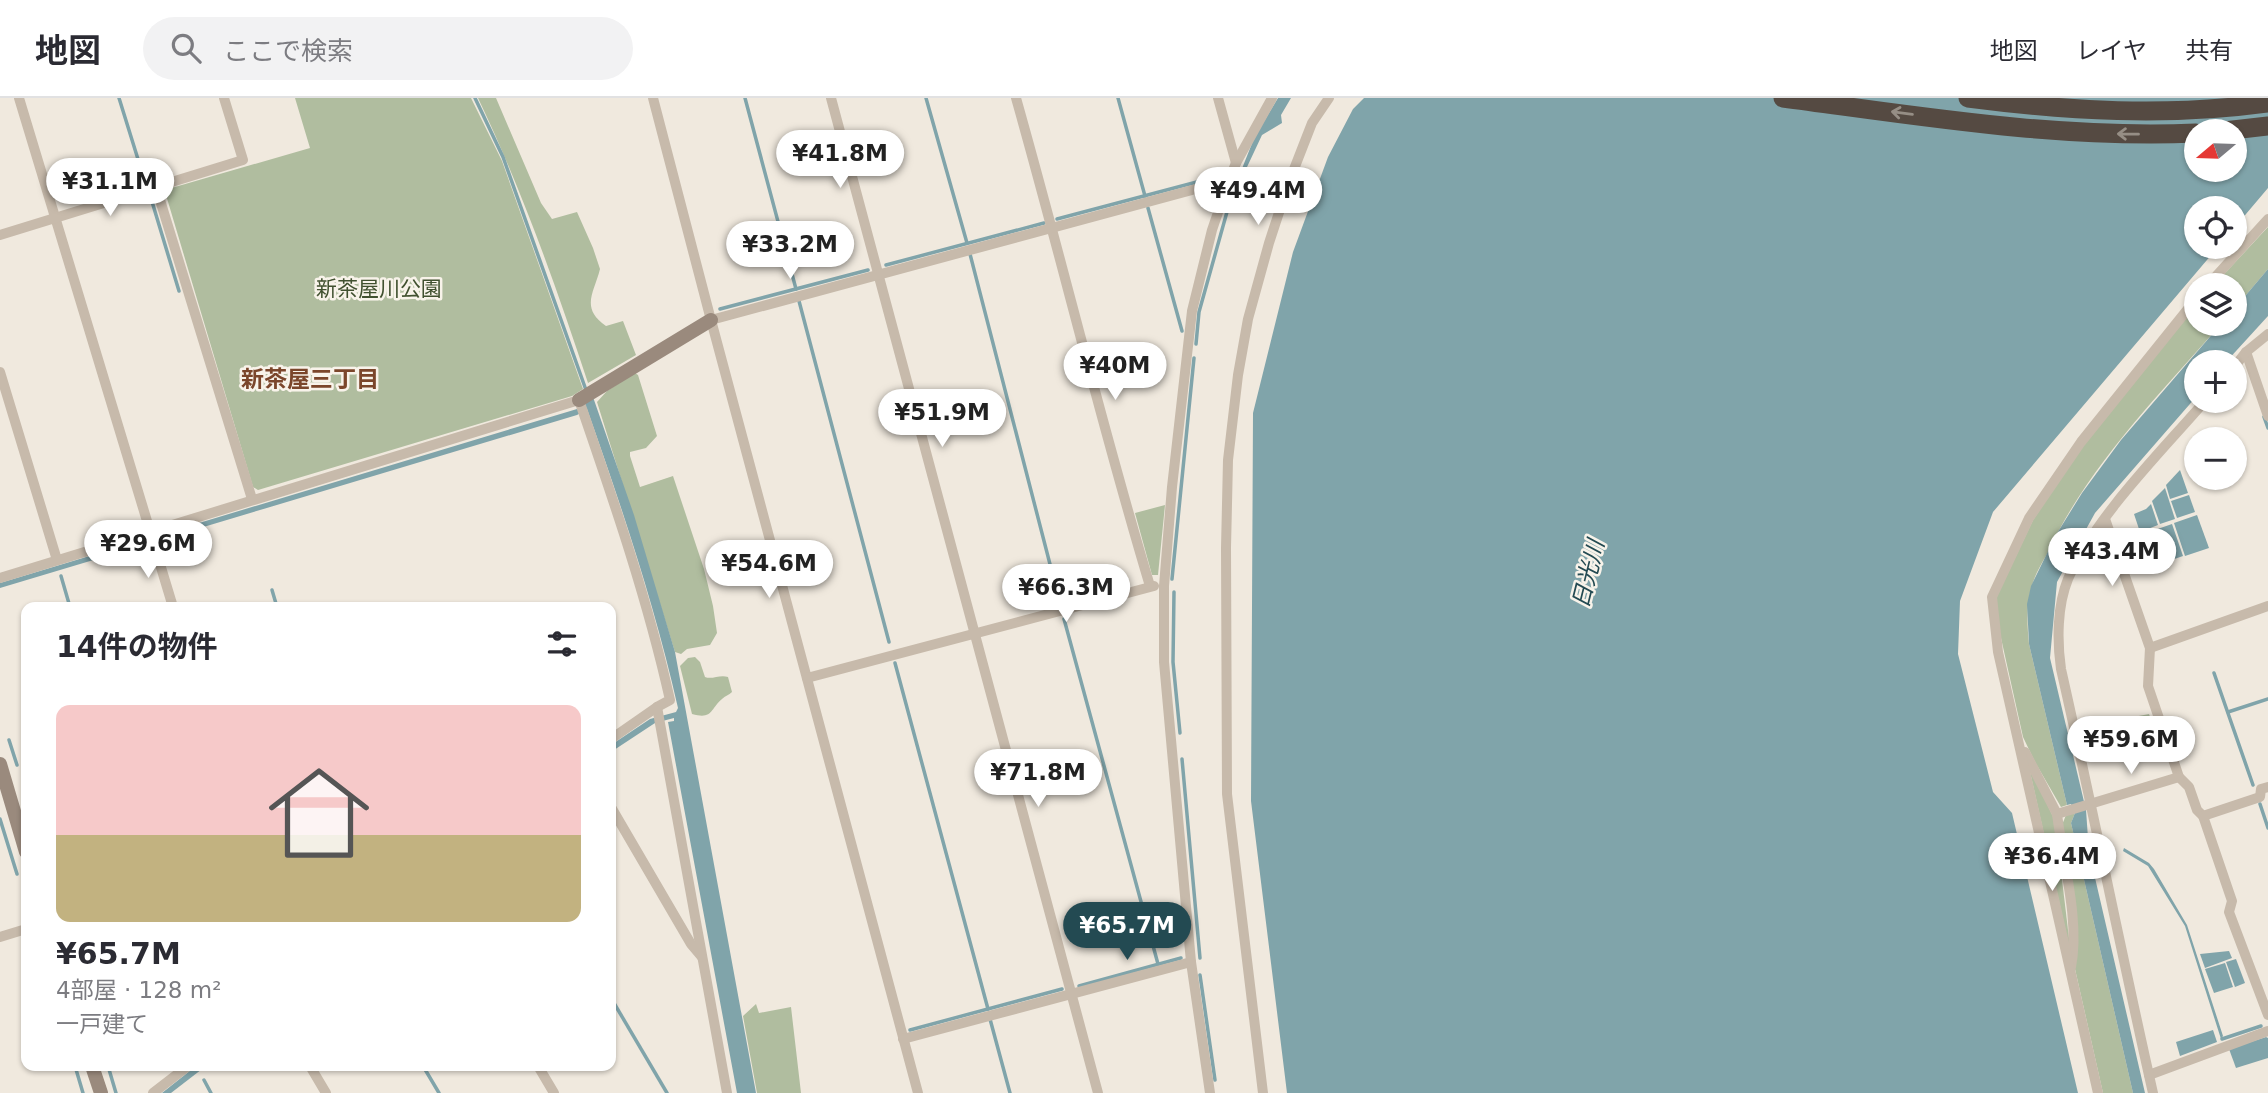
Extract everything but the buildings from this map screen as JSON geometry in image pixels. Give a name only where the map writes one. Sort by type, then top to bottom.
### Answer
[{"type":"highway","points":[[1783,98],[2015,128],[2097,134],[2184,133]]},
{"type":"highway","points":[[1968,98],[2084,111],[2200,111],[2268,103]]},
{"type":"highway","points":[[2247,128],[2268,126]]},
{"type":"street","points":[[19,98],[172,602]]},
{"type":"street","points":[[0,235],[243,160],[224,98]]},
{"type":"street","points":[[653,98],[918,1093]]},
{"type":"street","points":[[831,98],[1098,1093]]},
{"type":"street","points":[[1016,98],[1150,586]]},
{"type":"street","points":[[1218,98],[1236,163]]},
{"type":"street","points":[[1210,1093],[1191,962],[1164,662],[1164,586],[1192,310],[1212,230],[1229,180],[1272,98]]},
{"type":"street","points":[[1263,1093],[1227,794],[1228,460],[1248,319],[1265,256],[1312,123],[1329,98]]},
{"type":"street","points":[[0,578],[57,560],[152,537],[252,499],[581,406],[594,391],[710,320],[1229,180]]},
{"type":"street","points":[[156,187],[252,499]]},
{"type":"street","points":[[2219,273],[2268,219]]},
{"type":"street","points":[[2098,1093],[1998,652],[1992,597],[2029,518],[2052,481],[2184,314]]},
{"type":"street","points":[[2247,351],[2268,334]]},
{"type":"street","points":[[2247,355],[2268,416]]},
{"type":"street","points":[[0,372],[57,560]]},
{"type":"street","points":[[581,406],[621,519],[660,653],[670,700],[658,714],[616,736]]},
{"type":"street","points":[[2153,1093],[2089,805],[2058,649],[2062,601],[2068,580],[2105,519],[2195,413]]},
{"type":"street","points":[[2105,519],[2150,648],[2148,686],[2179,777],[2189,787],[2197,810],[2203,816],[2232,901],[2229,912],[2268,1015]]},
{"type":"street","points":[[807,678],[1150,586],[1164,586]]},
{"type":"street","points":[[2150,648],[2268,606]]},
{"type":"street","points":[[658,714],[727,1093]]},
{"type":"street","points":[[2018,739],[2061,813],[2075,948],[2070,972]]},
{"type":"street","points":[[0,764],[21,835]]},
{"type":"street","points":[[2061,813],[2179,777]]},
{"type":"street","points":[[2203,816],[2260,797],[2261,789],[2268,787]]},
{"type":"street","points":[[616,816],[691,944],[702,957]]},
{"type":"street","points":[[0,937],[21,931]]},
{"type":"street","points":[[903,1039],[1191,962]]},
{"type":"street","points":[[2149,1074],[2268,1031]]},
{"type":"street","points":[[94,1071],[101,1093]]},
{"type":"street","points":[[153,1093],[182,1071]]},
{"type":"street","points":[[313,1071],[326,1093]]},
{"type":"street","points":[[541,1071],[554,1093]]},
{"type":"green space","name":"新茶屋川公園","points":[[295,98],[471,98],[502,161],[583,389],[572,396],[258,490],[253,487],[166,195],[168,189],[310,148]]},
{"type":"green space","points":[[478,98],[496,98],[541,203],[552,219],[577,212],[600,269],[592,293],[593,313],[606,326],[623,321],[636,355],[588,383],[538,239]]},
{"type":"green space","points":[[2268,227],[2268,269],[2247,294],[2247,273],[2225,273],[2238,259],[2247,259],[2247,250]]},
{"type":"green space","points":[[2184,321],[2184,336],[2210,336],[2198,350],[2184,350],[2184,366],[2126,432],[2083,490],[2064,520],[2033,582],[2027,614],[2029,644],[2067,805],[2061,807],[2023,737],[1995,600],[2033,520],[2085,442]]},
{"type":"green space","points":[[635,373],[638,375],[657,436],[646,448],[630,452],[640,487],[673,476],[704,569],[713,606],[717,633],[710,645],[687,649],[681,654],[675,652],[597,402],[607,391]]},
{"type":"green space","points":[[1165,505],[1158,575],[1152,575],[1135,513]]},
{"type":"green space","points":[[695,657],[700,662],[705,677],[728,677],[732,692],[704,716],[692,714],[680,666],[688,658]]},
{"type":"green space","points":[[2149,714],[2158,738],[2132,746],[2123,719]]},
{"type":"green space","points":[[2028,763],[2055,821],[2071,955]]},
{"type":"green space","points":[[2075,813],[2071,823],[2133,1093],[2103,1093],[2075,969],[2062,825],[2066,815]]},
{"type":"green space","points":[[756,1004],[759,1013],[791,1007],[801,1093],[757,1093],[743,1016]]},
{"type":"water","points":[[1278,98],[1291,98],[1281,115],[1282,123],[1262,135],[1240,182],[1237,181],[1255,136]]},
{"type":"water","name":"日光川","points":[[1364,98],[2268,98],[2268,188],[2247,213],[2247,196],[2184,196],[2184,259],[2208,259],[2196,273],[2184,273],[2184,287],[1993,512],[1960,601],[1958,654],[1993,792],[2012,813],[2078,1093],[1287,1093],[1251,801],[1253,413],[1293,252],[1328,157],[1353,109]]},
{"type":"water","points":[[2268,269],[2268,316],[2237,350],[2199,350],[2211,336],[2247,336],[2247,294]]},
{"type":"water","points":[[2184,367],[2184,411],[2095,513],[2057,582],[2050,658],[2086,810],[2089,852],[2145,1093],[2133,1093],[2071,823],[2075,813],[2071,804],[2067,805],[2029,644],[2027,604],[2031,586],[2056,535],[2082,493],[2121,440]]},
{"type":"water","points":[[593,397],[634,515],[675,652],[756,1093],[737,1093],[668,722],[674,721],[674,718],[655,723],[616,749],[616,742],[650,719],[676,712],[678,708],[637,557],[587,409],[577,415],[0,588],[0,583],[577,409]]},
{"type":"water","points":[[2180,470],[2184,490],[2188,493],[2170,499],[2166,485]]},
{"type":"water","points":[[2165,488],[2175,519],[2160,524],[2152,501]]},
{"type":"water","points":[[2189,495],[2195,512],[2177,518],[2171,501]]},
{"type":"water","points":[[2151,504],[2158,525],[2140,532],[2134,514]]},
{"type":"water","points":[[2197,515],[2209,548],[2185,556],[2174,523]]},
{"type":"water","points":[[2172,524],[2183,556],[2160,564],[2149,532]]},
{"type":"water","points":[[2147,533],[2158,564],[2142,566],[2141,563],[2138,564],[2129,539]]},
{"type":"water","points":[[2124,848],[2154,869],[2187,925],[2223,1036],[2221,1039],[2185,926],[2148,866],[2123,851]]},
{"type":"water","points":[[2229,951],[2232,958],[2205,968],[2200,954]]},
{"type":"water","points":[[2236,959],[2245,983],[2235,987],[2226,962]]},
{"type":"water","points":[[2225,963],[2233,987],[2214,993],[2205,969]]},
{"type":"water","points":[[2213,1030],[2217,1042],[2180,1056],[2176,1042]]},
{"type":"water","points":[[2266,1037],[2268,1058],[2236,1068],[2229,1049]]},
{"type":"water","points":[[190,1071],[200,1071],[171,1093],[162,1093]]},
{"type":"waterway","points":[[119,98],[146,185]]},
{"type":"waterway","points":[[475,98],[503,157],[586,390]]},
{"type":"waterway","points":[[745,98],[796,289]]},
{"type":"waterway","points":[[926,98],[967,243]]},
{"type":"waterway","points":[[1118,98],[1145,196]]},
{"type":"waterway","points":[[1057,219],[1227,174]]},
{"type":"waterway","points":[[1196,344],[1199,312],[1232,194]]},
{"type":"waterway","points":[[150,195],[179,291]]},
{"type":"waterway","points":[[1148,208],[1182,331]]},
{"type":"waterway","points":[[886,265],[1044,223]]},
{"type":"waterway","points":[[970,254],[1060,603]]},
{"type":"waterway","points":[[720,309],[868,270]]},
{"type":"waterway","points":[[799,301],[889,642]]},
{"type":"waterway","points":[[1172,579],[1194,358]]},
{"type":"waterway","points":[[2264,417],[2268,428]]},
{"type":"waterway","points":[[61,576],[69,602]]},
{"type":"waterway","points":[[272,590],[276,602]]},
{"type":"waterway","points":[[1174,592],[1173,662],[1180,733]]},
{"type":"waterway","points":[[1064,619],[1158,964]]},
{"type":"waterway","points":[[895,663],[988,1009]]},
{"type":"waterway","points":[[2214,673],[2253,785]]},
{"type":"waterway","points":[[2228,712],[2268,699]]},
{"type":"waterway","points":[[9,740],[17,765]]},
{"type":"waterway","points":[[1182,759],[1200,958]]},
{"type":"waterway","points":[[2260,804],[2268,828]]},
{"type":"waterway","points":[[0,819],[17,874]]},
{"type":"waterway","points":[[1079,986],[1181,958]]},
{"type":"waterway","points":[[1200,975],[1215,1080]]},
{"type":"waterway","points":[[910,1030],[1062,989]]},
{"type":"waterway","points":[[616,1006],[667,1093]]},
{"type":"waterway","points":[[990,1019],[1010,1093]]},
{"type":"waterway","points":[[2222,1039],[2261,1026]]},
{"type":"waterway","points":[[76,1071],[83,1093]]},
{"type":"waterway","points":[[109,1071],[116,1093]]},
{"type":"waterway","points":[[426,1071],[439,1093]]},
{"type":"waterway","points":[[204,1080],[211,1093]]},
{"type":"district","name":"新茶屋三丁目","points":[[310,379]]}]
